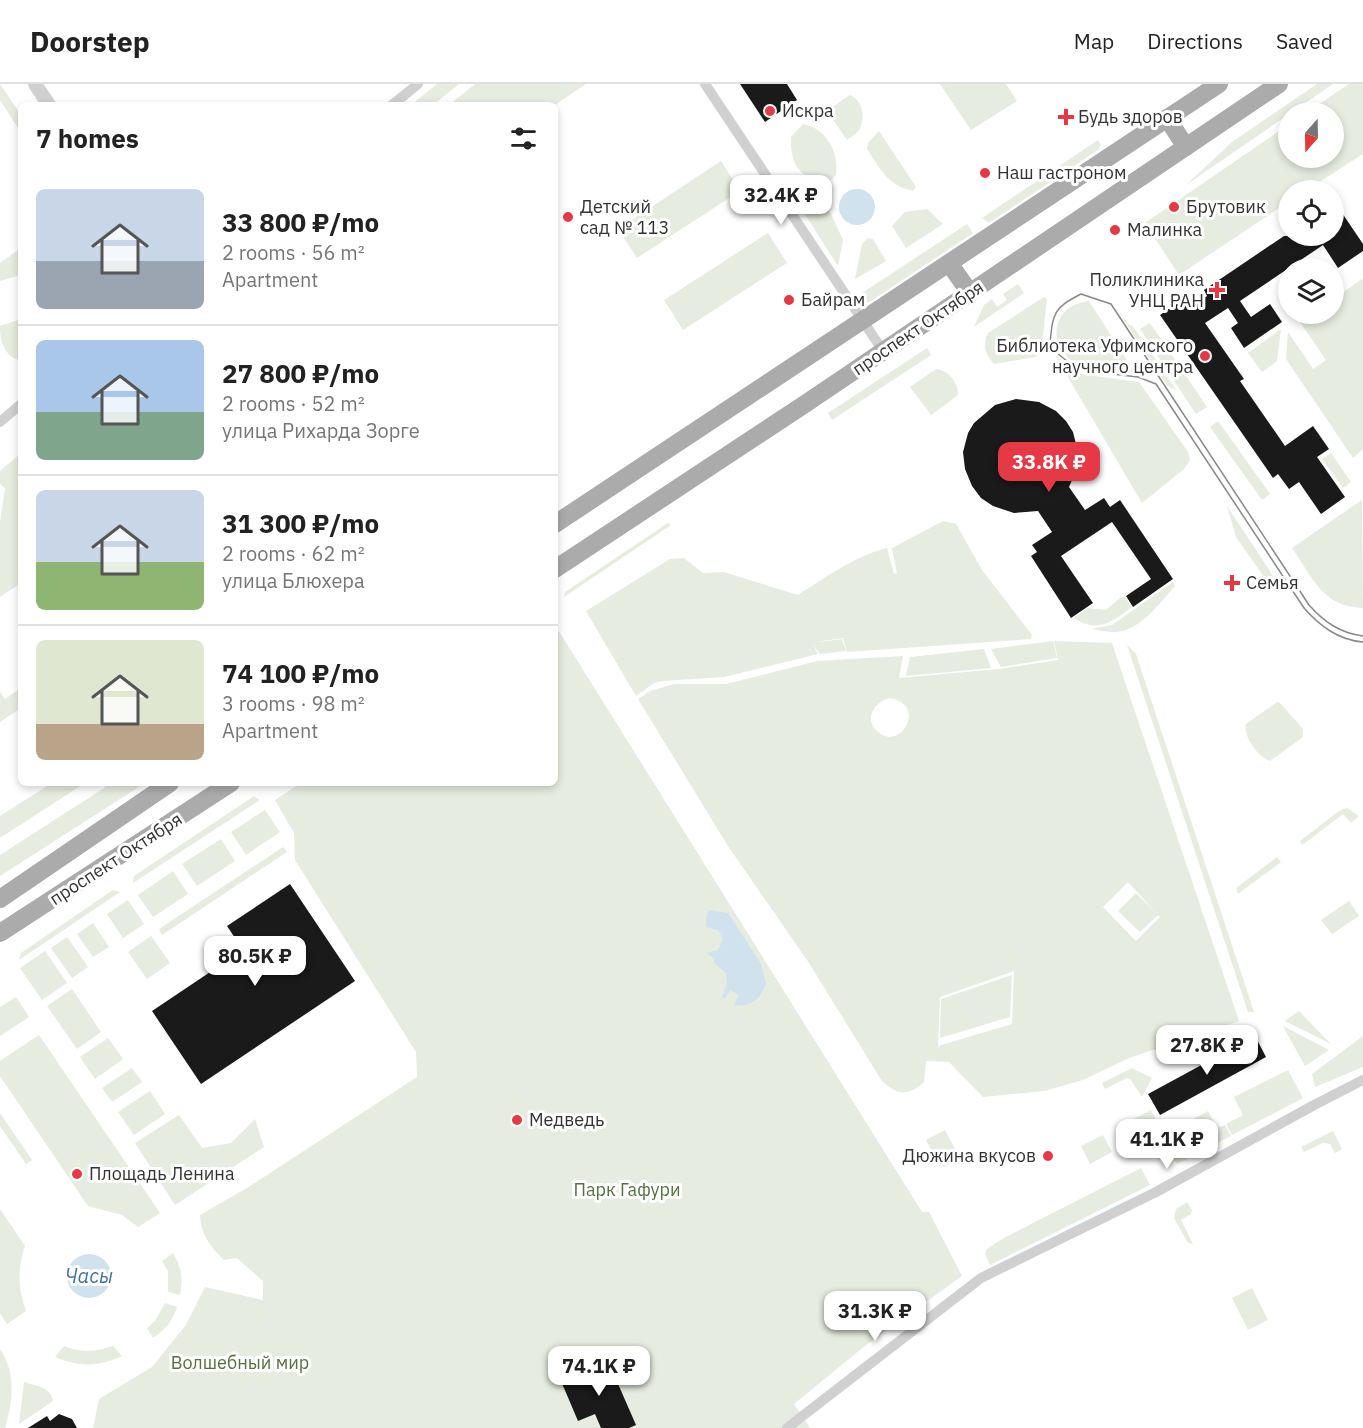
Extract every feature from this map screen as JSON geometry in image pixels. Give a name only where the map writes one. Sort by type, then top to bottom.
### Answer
[{"type":"main road","name":"проспект Октября","points":[[558,522],[1219,84]]},
{"type":"main road","name":"проспект Октября","points":[[558,567],[1279,84]]},
{"type":"main road","points":[[1167,118],[1186,147]]},
{"type":"main road","points":[[950,262],[970,293]]},
{"type":"main road","name":"проспект Октября","points":[[0,899],[166,786]]},
{"type":"main road","name":"проспект Октября","points":[[0,933],[226,786]]},
{"type":"street","points":[[35,84],[47,102]]},
{"type":"street","points":[[396,102],[418,84]]},
{"type":"street","points":[[705,84],[883,351]]},
{"type":"street","points":[[0,422],[18,407]]},
{"type":"street","points":[[787,1428],[981,1278],[1156,1192],[1316,1104],[1362,1083]]},
{"type":"green space","points":[[0,84],[18,111],[18,128],[0,100]]},
{"type":"green space","points":[[437,84],[459,84],[437,102],[415,102]]},
{"type":"green space","points":[[475,84],[586,84],[558,103],[453,102]]},
{"type":"green space","points":[[940,84],[1006,84],[1017,101],[971,130]]},
{"type":"green space","points":[[1317,84],[1333,84],[1307,102],[1291,102]]},
{"type":"green space","points":[[1349,84],[1363,84],[1363,154],[1344,166],[1344,102],[1322,102]]},
{"type":"green space","points":[[850,95],[858,101],[863,115],[859,130],[847,140],[827,111]]},
{"type":"green space","points":[[1278,111],[1278,122],[1186,185],[1232,142]]},
{"type":"green space","points":[[803,124],[825,136],[833,150],[836,175],[828,183],[810,178],[795,163],[791,137]]},
{"type":"green space","points":[[879,131],[916,187],[913,191],[891,181],[867,149],[868,143]]},
{"type":"green space","points":[[1278,132],[1278,168],[1341,168],[1323,180],[1278,180],[1278,209],[1179,275],[1145,223]]},
{"type":"green space","points":[[1098,140],[1101,145],[1098,150],[989,223],[982,218]]},
{"type":"green space","points":[[721,161],[740,191],[637,258],[618,229]]},
{"type":"green space","points":[[793,179],[823,203],[831,214],[843,240],[838,266],[785,183]]},
{"type":"green space","points":[[927,209],[943,224],[906,248],[892,226],[905,212]]},
{"type":"green space","points":[[967,224],[973,233],[868,303],[862,293]]},
{"type":"green space","points":[[768,233],[787,263],[683,330],[664,300]]},
{"type":"green space","points":[[868,238],[873,239],[886,261],[855,279],[862,244]]},
{"type":"green space","points":[[18,250],[18,276],[0,281],[0,263]]},
{"type":"green space","points":[[1363,278],[1363,449],[1353,458],[1286,359],[1288,332],[1313,369],[1326,360],[1301,324],[1344,324],[1344,292]]},
{"type":"green space","points":[[1018,284],[1024,293],[974,327],[984,305],[992,299],[997,307],[1007,300],[1003,294]]},
{"type":"green space","points":[[1044,297],[1047,299],[1042,345],[1036,357],[994,364],[985,349],[988,333]]},
{"type":"green space","points":[[1089,301],[1135,373],[1086,367],[1069,358],[1061,349],[1057,339],[1060,319],[1076,304]]},
{"type":"green space","points":[[1117,310],[1130,326],[1132,325],[1177,391],[1167,385]]},
{"type":"green space","points":[[18,320],[18,360],[3,346],[0,326]]},
{"type":"green space","points":[[1150,323],[1207,407],[1196,414],[1140,329]]},
{"type":"green space","points":[[1281,329],[1277,361],[1262,372],[1248,353]]},
{"type":"green space","points":[[927,348],[931,355],[832,420],[828,413]]},
{"type":"green space","points":[[1055,355],[1080,374],[1139,382],[1188,452],[1190,460],[1184,469],[1142,503]]},
{"type":"green space","points":[[936,369],[952,378],[958,395],[931,415],[910,387]]},
{"type":"green space","points":[[1218,421],[1270,494],[1262,500],[1210,427]]},
{"type":"green space","points":[[1331,453],[1351,482],[1343,488],[1322,459]]},
{"type":"green space","points":[[18,456],[18,585],[0,597],[0,522],[5,488],[0,484],[0,471]]},
{"type":"green space","points":[[1362,500],[1363,608],[1349,606],[1328,596],[1313,580],[1292,548]]},
{"type":"green space","points":[[1227,506],[1270,571],[1278,591],[1273,590],[1236,537]]},
{"type":"green space","points":[[943,521],[956,524],[982,570],[1032,635],[1031,639],[847,652],[843,638],[811,643],[842,639],[846,651],[820,654],[813,645],[818,654],[724,677],[654,683],[636,696],[586,611],[670,559],[684,558],[703,573],[724,572],[798,595],[852,562],[887,548],[894,574],[897,573],[892,548]]},
{"type":"green space","points":[[668,523],[671,525],[564,597],[565,592]]},
{"type":"green space","points":[[1173,582],[1175,586],[1156,608],[1133,627],[1115,632],[1091,629],[1112,625]]},
{"type":"green space","points":[[1121,597],[1125,597],[1132,607],[1111,621],[1090,625],[1073,618],[1088,608],[1106,610]]},
{"type":"green space","name":"Парк Гафури","points":[[558,630],[922,1212],[929,1212],[962,1276],[866,1345],[794,1404],[810,1428],[93,1428],[99,1399],[152,1367],[186,1325],[205,1287],[263,1300],[263,1281],[237,1258],[224,1260],[219,1255],[204,1234],[200,1215],[247,1188],[417,1077],[416,1052],[295,860],[294,833],[275,800],[296,786],[558,786]]},
{"type":"green space","points":[[1053,641],[1057,658],[1001,667],[991,649]]},
{"type":"green space","points":[[1054,641],[1112,643],[1239,1021],[1129,1058],[1083,1080],[1044,1091],[983,1097],[949,1062],[926,1061],[924,1082],[913,1090],[898,1091],[882,1081],[809,963],[728,846],[638,699],[650,691],[674,684],[726,684],[817,661],[903,656],[899,678],[999,669],[1058,660]],"holes":[[[889,698],[901,702],[907,709],[909,717],[901,732],[894,736],[885,736],[876,730],[871,720],[873,711],[879,703]],[[1128,882],[1157,914],[1136,893],[1118,911],[1140,932],[1158,915],[1160,917],[1136,941],[1103,907]],[[1014,971],[1012,1024],[938,1046],[940,997]]]},
{"type":"green space","points":[[1127,645],[1136,654],[1254,1012],[1248,1012]]},
{"type":"green space","points":[[984,649],[991,668],[906,676],[910,657]]},
{"type":"green space","points":[[18,690],[18,710],[0,722],[0,692],[5,699]]},
{"type":"green space","points":[[1277,702],[1303,729],[1303,737],[1270,761],[1252,746],[1247,735],[1246,724]]},
{"type":"green space","points":[[47,786],[80,786],[0,838],[0,816]]},
{"type":"green space","points":[[107,786],[140,786],[0,876],[0,855]]},
{"type":"green space","points":[[254,796],[260,800],[133,883],[134,876]]},
{"type":"green space","points":[[1347,808],[1359,816],[1351,823],[1343,814],[1302,845],[1300,841],[1339,811]]},
{"type":"green space","points":[[265,810],[280,832],[246,855],[231,832]]},
{"type":"green space","points":[[221,839],[235,861],[197,886],[182,864]]},
{"type":"green space","points":[[283,847],[287,852],[162,935],[159,929]]},
{"type":"green space","points":[[1277,857],[1281,862],[1238,894],[1236,888]]},
{"type":"green space","points":[[173,871],[188,894],[153,917],[138,895]]},
{"type":"green space","points":[[113,890],[120,892],[19,960],[21,953]]},
{"type":"green space","points":[[128,900],[144,924],[123,938],[107,914]]},
{"type":"green space","points":[[1349,901],[1359,916],[1332,934],[1321,920]]},
{"type":"green space","points":[[93,923],[109,947],[93,957],[77,934]]},
{"type":"green space","points":[[151,936],[170,963],[147,979],[128,952]]},
{"type":"green space","points":[[67,937],[88,967],[72,978],[51,948]]},
{"type":"green space","points":[[45,951],[67,983],[42,1000],[20,968]]},
{"type":"green space","points":[[1012,975],[1010,1017],[940,1038],[941,999]]},
{"type":"green space","points":[[72,989],[101,1032],[77,1049],[47,1006]]},
{"type":"green space","points":[[16,997],[29,1017],[0,1036],[0,1007]]},
{"type":"green space","points":[[1299,1011],[1331,1044],[1285,1021]]},
{"type":"green space","points":[[1283,1026],[1329,1050],[1305,1066]]},
{"type":"green space","points":[[39,1035],[160,1213],[138,1227],[122,1215],[88,1206],[0,1076],[0,1061]]},
{"type":"green space","points":[[1363,1036],[1363,1067],[1315,1087],[1312,1074]]},
{"type":"green space","points":[[108,1038],[123,1059],[95,1079],[80,1057]]},
{"type":"green space","points":[[132,1068],[142,1082],[112,1102],[102,1088]]},
{"type":"green space","points":[[1132,1068],[1152,1078],[1142,1097],[1131,1080],[1127,1078],[1105,1089],[1102,1083]]},
{"type":"green space","points":[[1288,1070],[1303,1098],[1232,1135],[1226,1124],[1243,1115],[1234,1097]]},
{"type":"green space","points":[[150,1091],[165,1114],[134,1135],[118,1112]]},
{"type":"green space","points":[[1151,1110],[1159,1126],[1134,1139],[1126,1123]]},
{"type":"green space","points":[[1208,1111],[1217,1128],[1225,1125],[1231,1136],[1177,1164],[1163,1135]]},
{"type":"green space","points":[[0,1113],[32,1160],[26,1164],[0,1126]]},
{"type":"green space","points":[[179,1115],[202,1148],[231,1143],[255,1119],[264,1147],[175,1205],[135,1143]]},
{"type":"green space","points":[[945,1130],[960,1159],[944,1167],[939,1164],[926,1140]]},
{"type":"green space","points":[[1333,1131],[1342,1149],[1335,1153],[1330,1144],[1323,1143],[1304,1152],[1301,1147]]},
{"type":"green space","points":[[1103,1135],[1112,1152],[1090,1164],[1081,1146]]},
{"type":"green space","points":[[1141,1168],[1150,1185],[990,1265],[985,1254],[987,1249],[1004,1238]]},
{"type":"green space","points":[[1187,1202],[1192,1210],[1191,1214],[1181,1220],[1193,1244],[1188,1243],[1174,1218],[1176,1209]]},
{"type":"green space","points":[[0,1209],[25,1246],[20,1279],[21,1295],[26,1311],[7,1324],[0,1313]]},
{"type":"green space","points":[[173,1253],[181,1273],[180,1295],[168,1292],[168,1271],[162,1261]]},
{"type":"green space","points":[[1252,1288],[1268,1320],[1248,1330],[1232,1298]]},
{"type":"green space","points":[[165,1303],[177,1307],[168,1324],[153,1338],[147,1328],[155,1321]]},
{"type":"green space","points":[[64,1346],[88,1351],[113,1346],[122,1356],[97,1364],[72,1363],[55,1357]]},
{"type":"green space","points":[[0,1349],[9,1367],[12,1387],[5,1428],[0,1428]]},
{"type":"green space","points":[[24,1382],[46,1390],[52,1396],[53,1401],[19,1424]]},
{"type":"water","points":[[857,189],[870,194],[875,207],[870,220],[857,225],[844,220],[839,207],[844,194]]},
{"type":"water","points":[[709,910],[728,913],[761,964],[766,984],[758,998],[750,1003],[734,1005],[739,995],[730,990],[725,999],[722,997],[727,983],[726,973],[714,963],[714,959],[707,953],[718,950],[723,939],[718,930],[706,927]]},
{"type":"water","name":"Часы","points":[[89,1254],[104,1261],[111,1276],[104,1291],[89,1298],[74,1291],[67,1276],[74,1261]]},
{"type":"building","name":"Искра","points":[[740,84],[787,84],[797,100],[765,122]]},
{"type":"building","points":[[1344,216],[1363,244],[1363,251],[1344,264],[1344,258],[1331,258],[1324,246],[1344,246]]},
{"type":"building","points":[[1278,240],[1278,246],[1322,246],[1304,258],[1278,258],[1278,275],[1240,301],[1251,317],[1270,304],[1278,316],[1279,324],[1244,348],[1231,328],[1238,323],[1228,308],[1205,323],[1244,379],[1240,381],[1285,446],[1313,426],[1329,449],[1317,457],[1345,497],[1321,514],[1299,482],[1289,489],[1278,474],[1273,478],[1160,315],[1186,297],[1192,306],[1207,296],[1204,290]]},
{"type":"building","points":[[1016,399],[1039,402],[1056,411],[1066,421],[1073,432],[1077,448],[1077,469],[1069,487],[1085,510],[1104,498],[1110,507],[1120,500],[1173,579],[1133,607],[1126,596],[1151,579],[1112,522],[1061,556],[1093,603],[1071,618],[1031,556],[1037,552],[1032,545],[1052,532],[1038,511],[1014,513],[993,506],[981,498],[972,486],[965,469],[963,452],[968,433],[974,423],[995,405]]},
{"type":"building","points":[[290,884],[355,981],[201,1084],[152,1011],[243,950],[227,926]]},
{"type":"building","points":[[1255,1036],[1266,1057],[1160,1115],[1148,1094]]},
{"type":"building","points":[[608,1361],[636,1425],[629,1428],[601,1428],[595,1414],[578,1421],[561,1381]]},
{"type":"building","points":[[59,1414],[72,1419],[77,1428],[28,1428],[47,1416],[50,1421]]},
{"type":"tram line","points":[[1363,636],[1333,626],[1309,605],[1111,304],[1081,294],[1060,307],[1052,324],[1050,343],[1057,353],[1078,370],[1138,377],[1156,384],[1304,608],[1330,631],[1345,638],[1363,642]]},
{"type":"place","name":"Искра","points":[[770,111]]},
{"type":"place","name":"Будь здоров","points":[[1066,117]]},
{"type":"place","name":"Наш гастроном","points":[[985,173]]},
{"type":"place","name":"Брутовик","points":[[1174,207]]},
{"type":"place","name":"Детский сад № 113","points":[[568,217]]},
{"type":"place","name":"Малинка","points":[[1115,230]]},
{"type":"place","name":"Поликлиника УНЦ РАН","points":[[1217,290]]},
{"type":"place","name":"Байрам","points":[[789,300]]},
{"type":"place","name":"Библиотека Уфимского научного центра","points":[[1205,356]]},
{"type":"place","name":"Семья","points":[[1232,583]]},
{"type":"place","name":"Медведь","points":[[517,1120]]},
{"type":"place","name":"Дюжина вкусов","points":[[1048,1156]]},
{"type":"place","name":"Площадь Ленина","points":[[77,1174]]},
{"type":"park label","name":"Волшебный мир","points":[[240,1363]]}]
